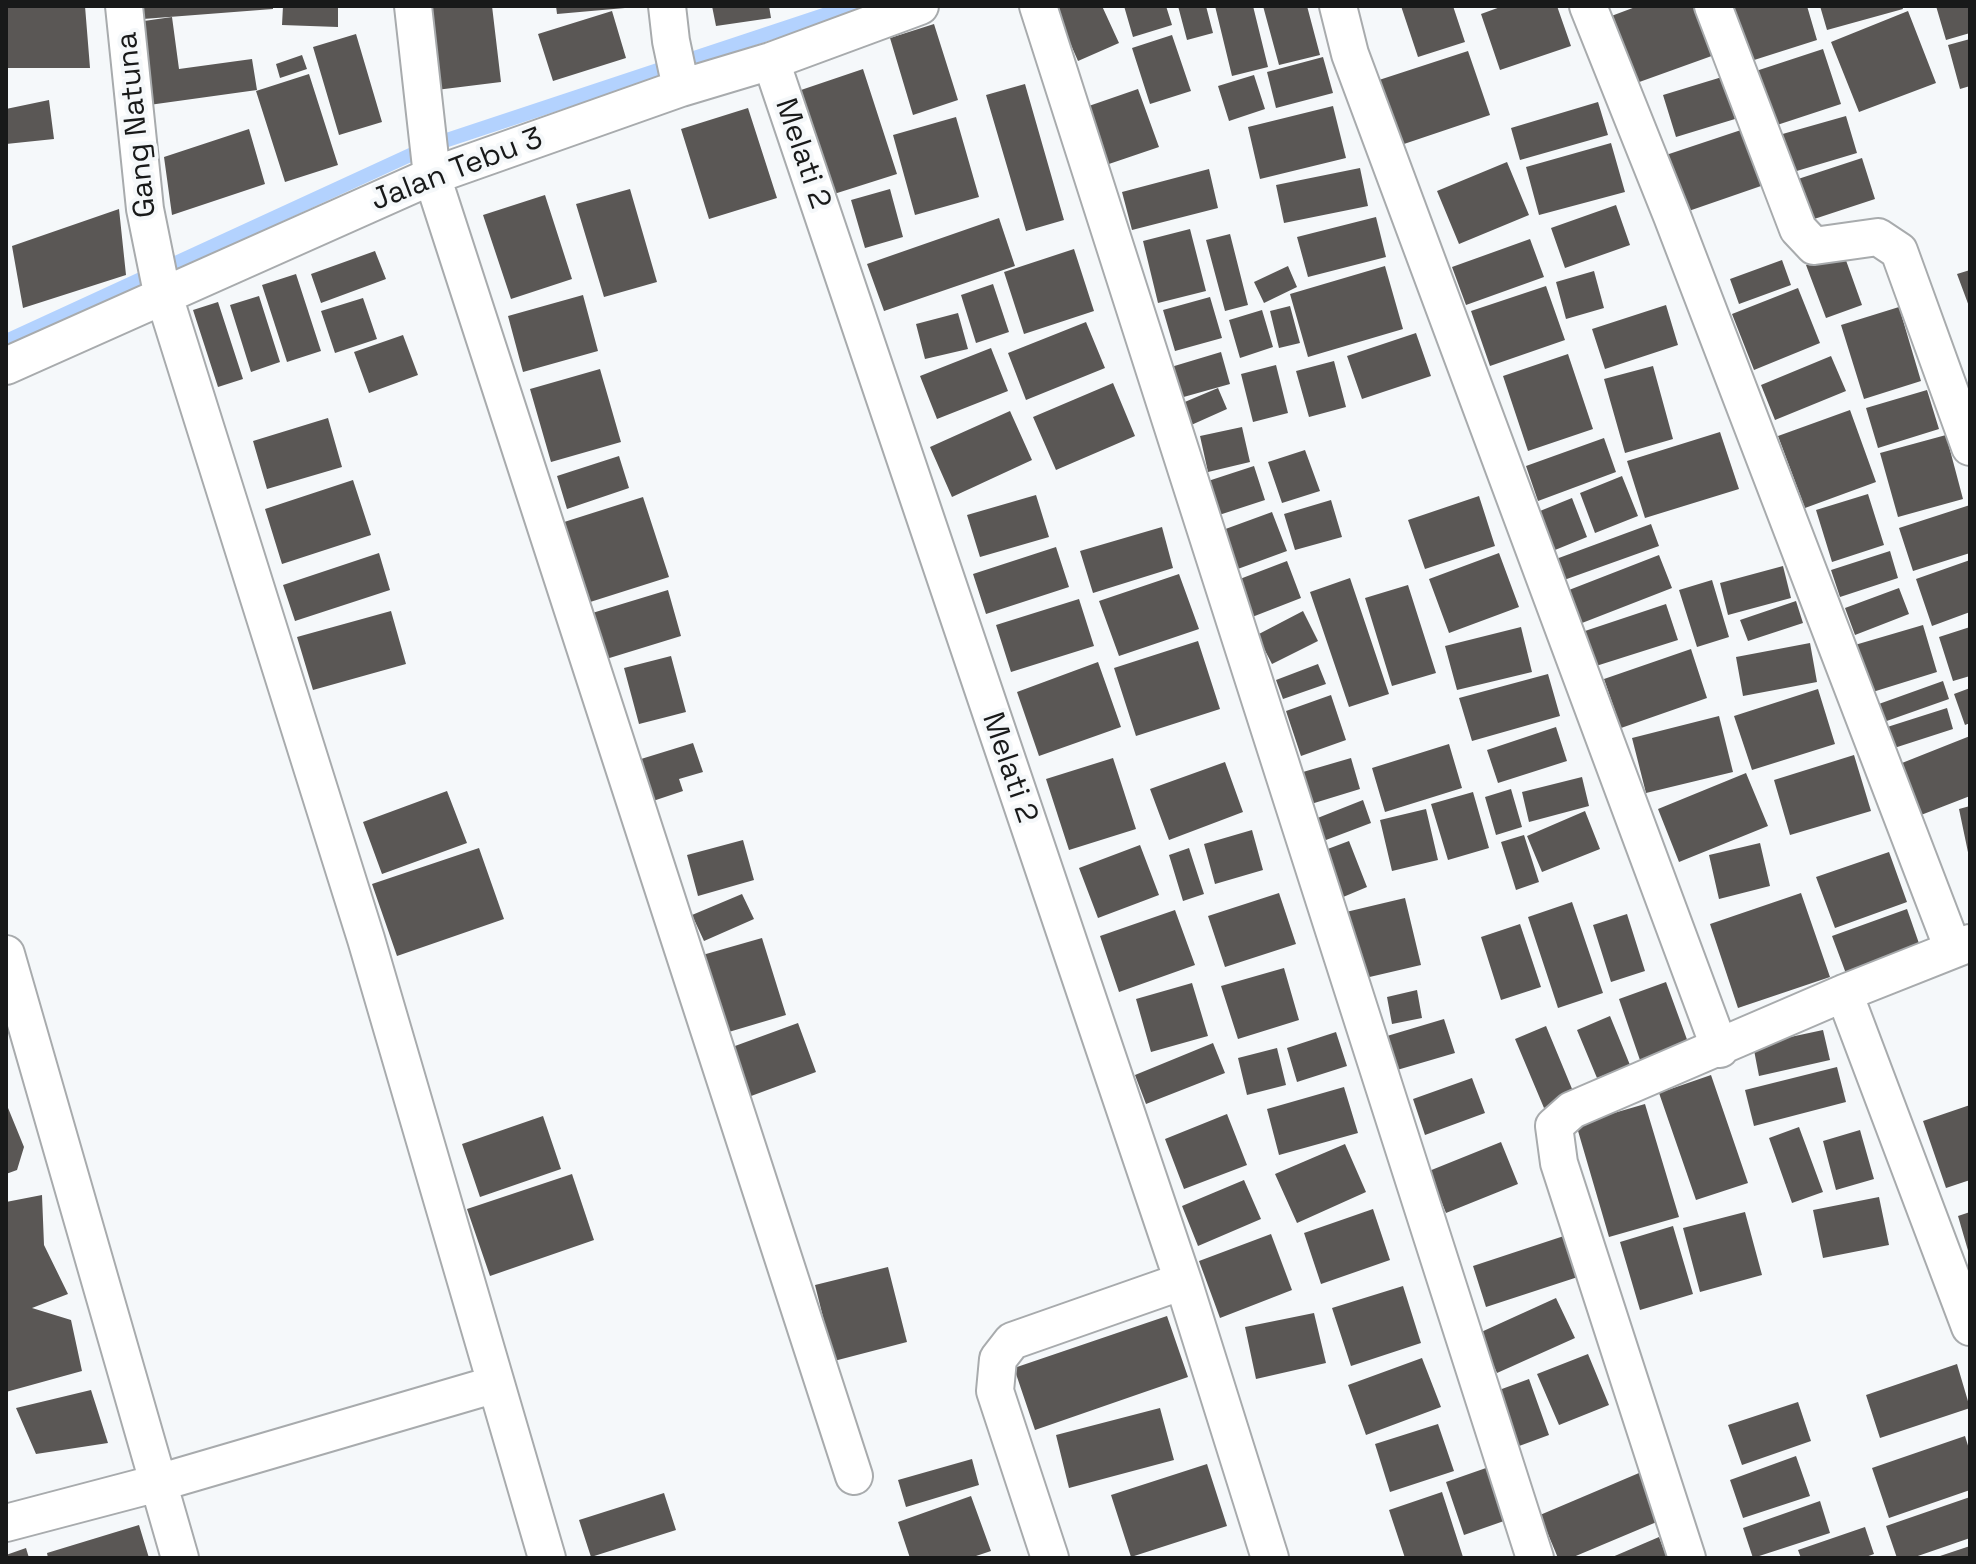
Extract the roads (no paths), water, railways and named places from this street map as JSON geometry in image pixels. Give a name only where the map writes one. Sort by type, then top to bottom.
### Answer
[{"type":"street","name":"Gang Natuna","points":[[124,6],[145,209],[162,289],[366,939],[547,1558]]},
{"type":"street","points":[[413,6],[431,171],[854,1476]]},
{"type":"street","name":"Jalan Tebu 3","points":[[6,366],[162,289],[431,171],[681,84],[771,61],[920,6]]},
{"type":"street","points":[[1038,6],[1535,1558]]},
{"type":"street","points":[[1338,6],[1356,68],[1720,1049]]},
{"type":"street","points":[[1588,6],[1961,946],[1572,1110],[1554,1126],[1559,1163],[1687,1558]]},
{"type":"street","points":[[1713,6],[1798,229],[1814,246],[1878,237],[1899,251],[1970,447]]},
{"type":"street","points":[[669,24],[681,84]]},
{"type":"street","name":"Melati 2","points":[[771,61],[1183,1281],[1270,1558]]},
{"type":"street","points":[[6,954],[180,1558]]},
{"type":"street","points":[[1844,993],[1970,1327]]},
{"type":"street","points":[[1050,1558],[995,1391],[998,1359],[1012,1341],[1183,1281]]},
{"type":"street","points":[[6,1523],[158,1483],[496,1384]]},
{"type":"waterway","points":[[6,341],[432,145],[851,6]]}]
